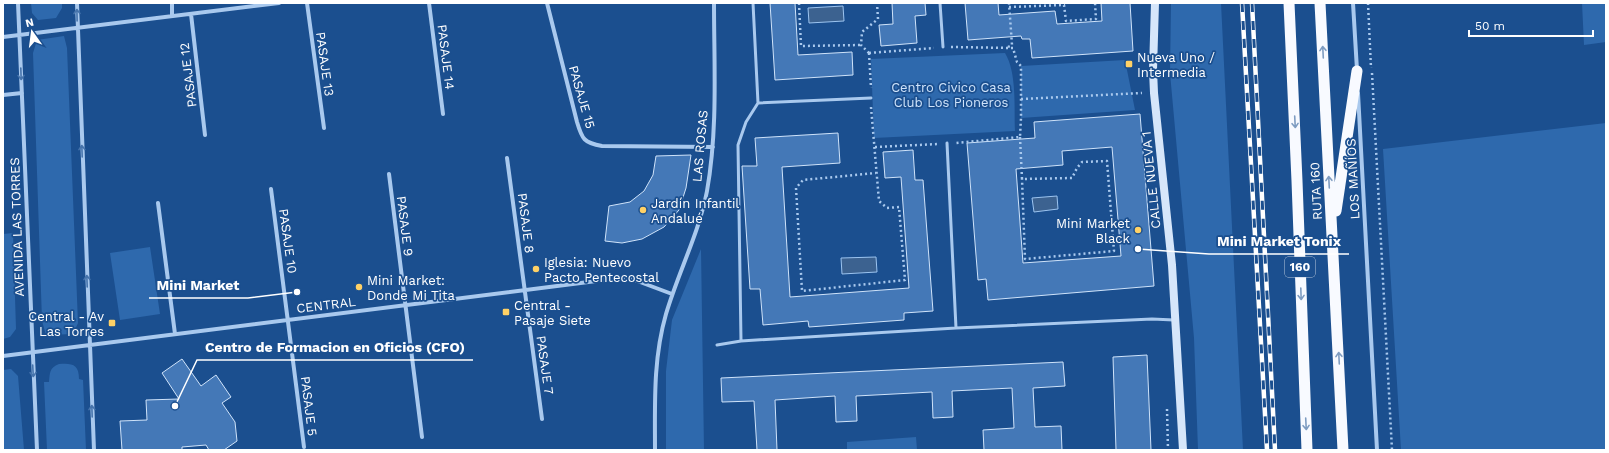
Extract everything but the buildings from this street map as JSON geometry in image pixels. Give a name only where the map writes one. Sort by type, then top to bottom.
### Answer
[{"type":"highway","name":"RUTA 160","points":[[1289,3],[1308,450]]},
{"type":"highway","name":"RUTA 160","points":[[1320,3],[1343,450]]},
{"type":"highway","points":[[1332,235],[1357,71]]},
{"type":"main road","name":"CALLE NUEVA 1","points":[[1154,3],[1154,93],[1166,196],[1176,320],[1183,450]]},
{"type":"street","name":"AVENIDA LAS TORRES","points":[[18,3],[37,450]]},
{"type":"street","points":[[77,3],[94,450]]},
{"type":"street","points":[[172,3],[172,16]]},
{"type":"street","points":[[3,37],[191,14],[255,4],[279,3]]},
{"type":"street","name":"PASAJE 13","points":[[307,3],[324,128]]},
{"type":"street","name":"PASAJE 14","points":[[429,3],[443,114]]},
{"type":"street","name":"PASAJE 15","points":[[547,3],[577,122],[581,134],[585,140],[590,144],[602,146],[713,146]]},
{"type":"street","name":"LAS ROSAS","points":[[655,450],[656,364],[662,328],[672,294],[704,205],[713,146],[714,3]]},
{"type":"street","name":"LOS MAÑÍOS","points":[[1353,3],[1377,450]]},
{"type":"street","name":"PASAJE 12","points":[[191,14],[205,135]]},
{"type":"street","points":[[3,95],[22,93]]},
{"type":"street","name":"PASAJE 8","points":[[507,158],[525,290]]},
{"type":"street","name":"PASAJE 9","points":[[389,174],[422,437]]},
{"type":"street","name":"PASAJE 10","points":[[270,188],[288,320]]},
{"type":"street","points":[[158,203],[175,334]]},
{"type":"street","name":"CENTRAL","points":[[3,356],[620,278],[632,279],[672,294]]},
{"type":"street","name":"PASAJE 7","points":[[525,290],[542,419]]},
{"type":"street","name":"PASAJE 5","points":[[288,320],[304,447]]},
{"type":"lane","points":[[741,341],[738,145],[746,122],[758,103],[753,3]]},
{"type":"lane","points":[[940,3],[943,47]]},
{"type":"lane","points":[[758,103],[871,98]]},
{"type":"lane","points":[[946,143],[956,328]]},
{"type":"lane","points":[[717,346],[741,341],[956,328],[1152,319],[1176,320]]},
{"type":"path","points":[[799,3],[801,46],[861,45],[869,53],[943,47],[1013,48],[1017,62],[1021,66],[1022,118],[1020,137],[1025,259],[1114,251],[1107,161],[1082,162],[1072,178],[1022,179]]},
{"type":"path","points":[[861,45],[862,32],[878,20],[877,3]]},
{"type":"path","points":[[1008,48],[1012,45],[1009,3]]},
{"type":"path","points":[[1009,7],[1064,5],[1066,21],[1096,19],[1095,3]]},
{"type":"path","points":[[1368,3],[1392,450]]},
{"type":"path","points":[[1021,99],[1154,93]]},
{"type":"path","points":[[876,173],[803,180],[796,188],[802,291],[905,280],[899,208],[887,208],[879,201],[875,147],[1020,137]]},
{"type":"path","points":[[1167,407],[1168,450]]},
{"type":"green space","points":[[31,3],[62,3],[62,8],[56,18],[38,20],[32,13]]},
{"type":"green space","points":[[1171,3],[1221,3],[1243,450],[1198,450],[1194,338],[1170,73]]},
{"type":"green space","points":[[1582,3],[1606,3],[1606,42],[1584,45]]},
{"type":"green space","points":[[64,36],[67,48],[78,323],[73,334],[46,335],[42,321],[33,53],[37,40]]},
{"type":"green space","name":"Centro Civico Casa Club Los Pioneros","points":[[1005,53],[1009,61],[1013,80],[1015,131],[874,138],[871,59]]},
{"type":"green space","points":[[1125,60],[1135,110],[1021,118],[1021,66]]},
{"type":"green space","points":[[1606,123],[1606,450],[1401,450],[1383,149]]},
{"type":"green space","points":[[13,233],[16,329],[10,337],[3,339],[3,234]]},
{"type":"green space","points":[[150,247],[160,314],[120,320],[110,253]]},
{"type":"green space","points":[[701,249],[704,450],[666,450],[666,371],[672,320]]},
{"type":"green space","points":[[59,364],[71,364],[76,367],[79,374],[79,379],[83,380],[86,450],[47,450],[44,382],[49,382],[50,373],[53,367]]},
{"type":"green space","points":[[11,369],[18,376],[24,450],[3,450],[3,370]]},
{"type":"green space","points":[[916,437],[917,450],[847,450],[847,442]]},
{"type":"shaded area","points":[[843,6],[844,21],[809,23],[808,8]]},
{"type":"shaded area","points":[[1057,196],[1058,209],[1034,212],[1032,198]]},
{"type":"shaded area","points":[[876,257],[877,272],[842,274],[841,258]]},
{"type":"railway","points":[[1242,3],[1267,450]]},
{"type":"railway","points":[[1252,3],[1275,450]]},
{"type":"place","name":"Nueva Uno / Intermedia","points":[[1129,64]]},
{"type":"place","name":"Jardín Infantil Andalué","points":[[643,210]]},
{"type":"place","name":"Mini Market Black","points":[[1138,230]]},
{"type":"place","name":"Mini Market Tonix","points":[[1138,249]]},
{"type":"place","name":"Iglesia: Nuevo Pacto Pentecostal","points":[[536,269]]},
{"type":"place","name":"Mini Market: Donde Mi Tita","points":[[359,287]]},
{"type":"place","name":"Mini Market","points":[[297,292]]},
{"type":"place","name":"Central - Pasaje Siete","points":[[506,312]]},
{"type":"place","name":"Central - Av Las Torres","points":[[112,323]]},
{"type":"place","name":"Centro de Formacion en Oficios (CFO)","points":[[175,406]]}]
